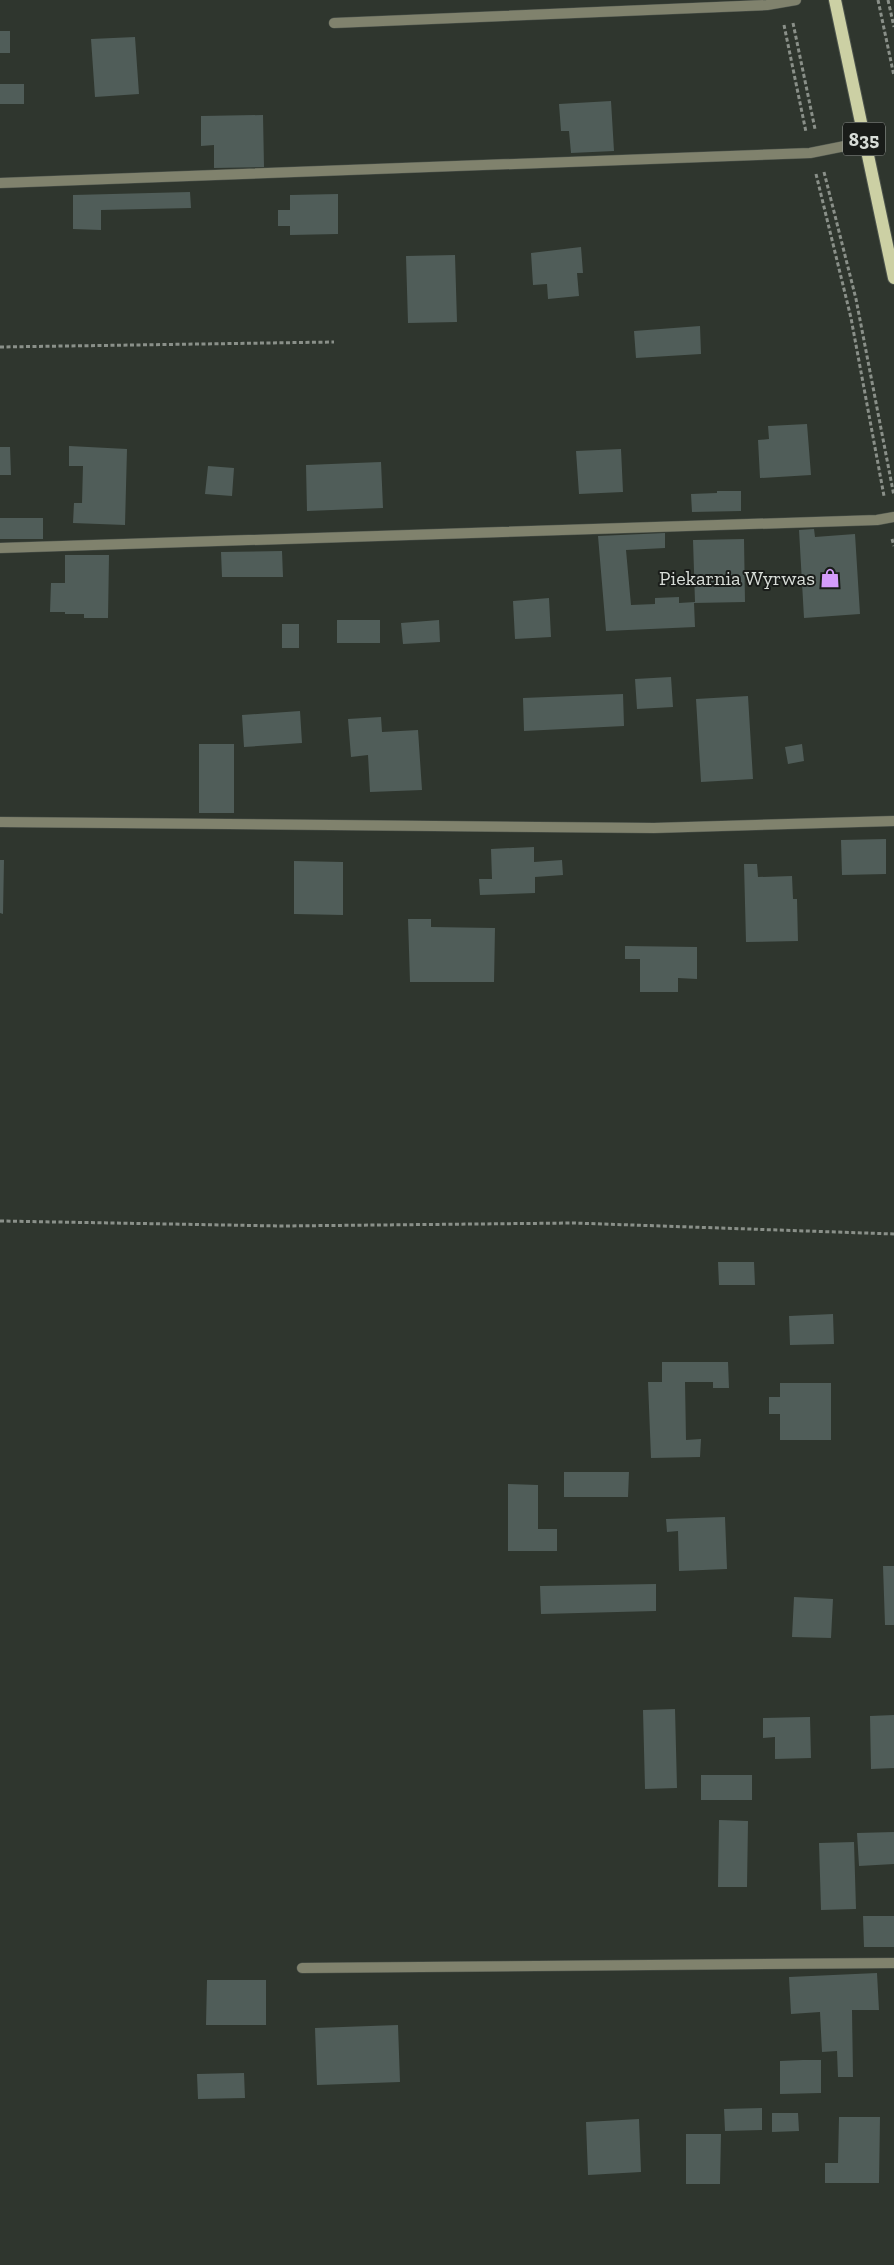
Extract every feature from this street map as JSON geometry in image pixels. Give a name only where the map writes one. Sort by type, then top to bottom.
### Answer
[{"type":"main road","name":"835","points":[[835,0],[894,278]]},
{"type":"lane","points":[[334,24],[788,1]]},
{"type":"lane","points":[[0,183],[815,152],[865,142]]},
{"type":"lane","points":[[0,548],[891,518]]},
{"type":"lane","points":[[0,822],[654,828],[894,820]]},
{"type":"lane","points":[[302,1968],[894,1963]]},
{"type":"path","points":[[878,0],[894,76]]},
{"type":"path","points":[[888,0],[894,27]]},
{"type":"path","points":[[788,1],[815,152],[891,518],[894,546]]},
{"type":"path","points":[[788,1],[815,152],[856,299],[894,498]]},
{"type":"path","points":[[0,347],[334,342]]},
{"type":"path","points":[[0,1221],[281,1226],[574,1223],[894,1234]]},
{"type":"building","points":[[0,31],[10,31],[10,53],[0,53]]},
{"type":"building","points":[[135,37],[139,94],[95,97],[91,39]]},
{"type":"building","points":[[0,84],[24,84],[24,104],[0,104]]},
{"type":"building","points":[[611,101],[614,151],[571,153],[569,131],[561,131],[559,104]]},
{"type":"building","points":[[263,115],[264,167],[214,168],[214,145],[201,146],[201,116]]},
{"type":"building","points":[[190,192],[191,208],[101,210],[101,230],[73,229],[73,195]]},
{"type":"building","points":[[338,194],[338,234],[290,235],[290,226],[278,226],[278,210],[290,210],[290,195]]},
{"type":"building","points":[[581,247],[583,273],[577,273],[579,296],[548,299],[547,284],[533,285],[531,253]]},
{"type":"building","points":[[455,255],[457,322],[408,323],[406,256]]},
{"type":"building","points":[[700,326],[701,354],[636,358],[634,331]]},
{"type":"building","points":[[807,424],[811,475],[760,478],[758,440],[769,439],[768,426]]},
{"type":"building","points":[[69,446],[127,449],[125,525],[73,523],[74,503],[82,503],[83,466],[69,466]]},
{"type":"building","points":[[0,447],[10,447],[11,475],[0,475]]},
{"type":"building","points":[[621,449],[623,492],[579,494],[576,451]]},
{"type":"building","points":[[381,462],[383,508],[307,511],[306,465]]},
{"type":"building","points":[[208,466],[234,468],[232,496],[205,494]]},
{"type":"building","points":[[717,491],[741,491],[741,511],[692,512],[691,494],[717,493]]},
{"type":"building","points":[[0,518],[43,518],[43,539],[0,539]]},
{"type":"building","name":"Piekarnia Wyrwas","points":[[814,529],[815,537],[855,534],[860,614],[804,618],[799,530]]},
{"type":"building","points":[[665,533],[665,548],[626,550],[631,605],[655,604],[655,598],[679,597],[679,603],[695,602],[693,540],[744,539],[745,602],[694,603],[695,627],[606,631],[598,536]]},
{"type":"building","points":[[282,551],[283,577],[222,577],[221,552]]},
{"type":"building","points":[[65,555],[109,555],[108,618],[84,618],[84,614],[50,612],[51,583],[65,583]]},
{"type":"building","points":[[549,598],[551,637],[515,639],[513,601]]},
{"type":"building","points":[[337,620],[380,620],[380,643],[337,643]]},
{"type":"building","points":[[439,620],[440,642],[403,644],[401,623]]},
{"type":"building","points":[[282,624],[299,624],[299,648],[282,648]]},
{"type":"building","points":[[671,677],[673,707],[637,709],[635,679]]},
{"type":"building","points":[[623,694],[624,726],[524,731],[523,698]]},
{"type":"building","points":[[748,696],[753,779],[701,782],[696,699]]},
{"type":"building","points":[[300,711],[302,743],[244,747],[242,715]]},
{"type":"building","points":[[381,717],[382,732],[418,730],[422,790],[370,792],[368,755],[351,757],[348,719]]},
{"type":"building","points":[[199,744],[234,744],[234,813],[199,813]]},
{"type":"building","points":[[802,744],[804,761],[788,764],[785,747]]},
{"type":"building","points":[[886,839],[886,874],[842,875],[841,840]]},
{"type":"building","points":[[534,847],[534,862],[562,860],[563,875],[535,877],[535,893],[480,895],[479,879],[492,879],[491,849]]},
{"type":"building","points":[[0,860],[4,860],[3,914],[0,913]]},
{"type":"building","points":[[294,861],[343,862],[343,915],[294,914]]},
{"type":"building","points":[[744,864],[757,864],[758,877],[792,876],[793,899],[797,899],[798,941],[746,942]]},
{"type":"building","points":[[408,919],[431,919],[431,927],[495,928],[494,982],[410,982]]},
{"type":"building","points":[[625,946],[697,947],[697,979],[678,978],[678,992],[640,992],[640,959],[625,959]]},
{"type":"building","points":[[718,1262],[754,1262],[755,1285],[719,1285]]},
{"type":"building","points":[[833,1314],[834,1344],[790,1345],[789,1316]]},
{"type":"building","points":[[662,1362],[728,1362],[729,1388],[713,1388],[713,1382],[685,1382],[686,1440],[701,1439],[700,1457],[651,1458],[648,1382],[662,1382]]},
{"type":"building","points":[[780,1383],[831,1383],[831,1440],[780,1440],[780,1414],[769,1414],[769,1397],[780,1397]]},
{"type":"building","points":[[564,1472],[629,1472],[628,1497],[564,1497]]},
{"type":"building","points":[[508,1484],[538,1485],[538,1529],[557,1529],[557,1551],[508,1551]]},
{"type":"building","points":[[725,1517],[727,1569],[679,1571],[678,1531],[667,1532],[666,1519]]},
{"type":"building","points":[[883,1566],[894,1566],[894,1625],[885,1625]]},
{"type":"building","points":[[656,1584],[656,1611],[541,1614],[540,1586]]},
{"type":"building","points":[[794,1597],[833,1599],[831,1638],[792,1637]]},
{"type":"building","points":[[675,1709],[677,1788],[645,1789],[643,1710]]},
{"type":"building","points":[[894,1715],[894,1768],[871,1769],[870,1716]]},
{"type":"building","points":[[810,1717],[811,1758],[775,1759],[775,1737],[763,1738],[763,1718]]},
{"type":"building","points":[[701,1775],[752,1775],[752,1800],[701,1800]]},
{"type":"building","points":[[719,1820],[748,1821],[747,1887],[718,1887]]},
{"type":"building","points":[[894,1832],[894,1864],[859,1866],[857,1833]]},
{"type":"building","points":[[854,1842],[856,1909],[821,1910],[819,1843]]},
{"type":"building","points":[[863,1916],[894,1916],[894,1947],[864,1947]]},
{"type":"building","points":[[877,1973],[879,2010],[852,2010],[853,2077],[838,2077],[837,2051],[822,2052],[820,2012],[791,2014],[789,1977]]},
{"type":"building","points":[[207,1980],[266,1980],[266,2025],[206,2025]]},
{"type":"building","points":[[398,2025],[400,2082],[317,2085],[315,2028]]},
{"type":"building","points":[[821,2060],[821,2093],[780,2094],[780,2061]]},
{"type":"building","points":[[244,2073],[245,2098],[198,2099],[197,2074]]},
{"type":"building","points":[[762,2108],[762,2130],[725,2131],[724,2109]]},
{"type":"building","points":[[772,2113],[798,2113],[799,2131],[772,2132]]},
{"type":"building","points":[[839,2117],[880,2117],[879,2183],[825,2183],[825,2163],[838,2163]]},
{"type":"building","points":[[639,2119],[641,2172],[588,2175],[586,2122]]},
{"type":"building","points":[[686,2134],[721,2134],[720,2184],[686,2184]]},
{"type":"place","name":"Piekarnia Wyrwas","points":[[830,578]]}]
